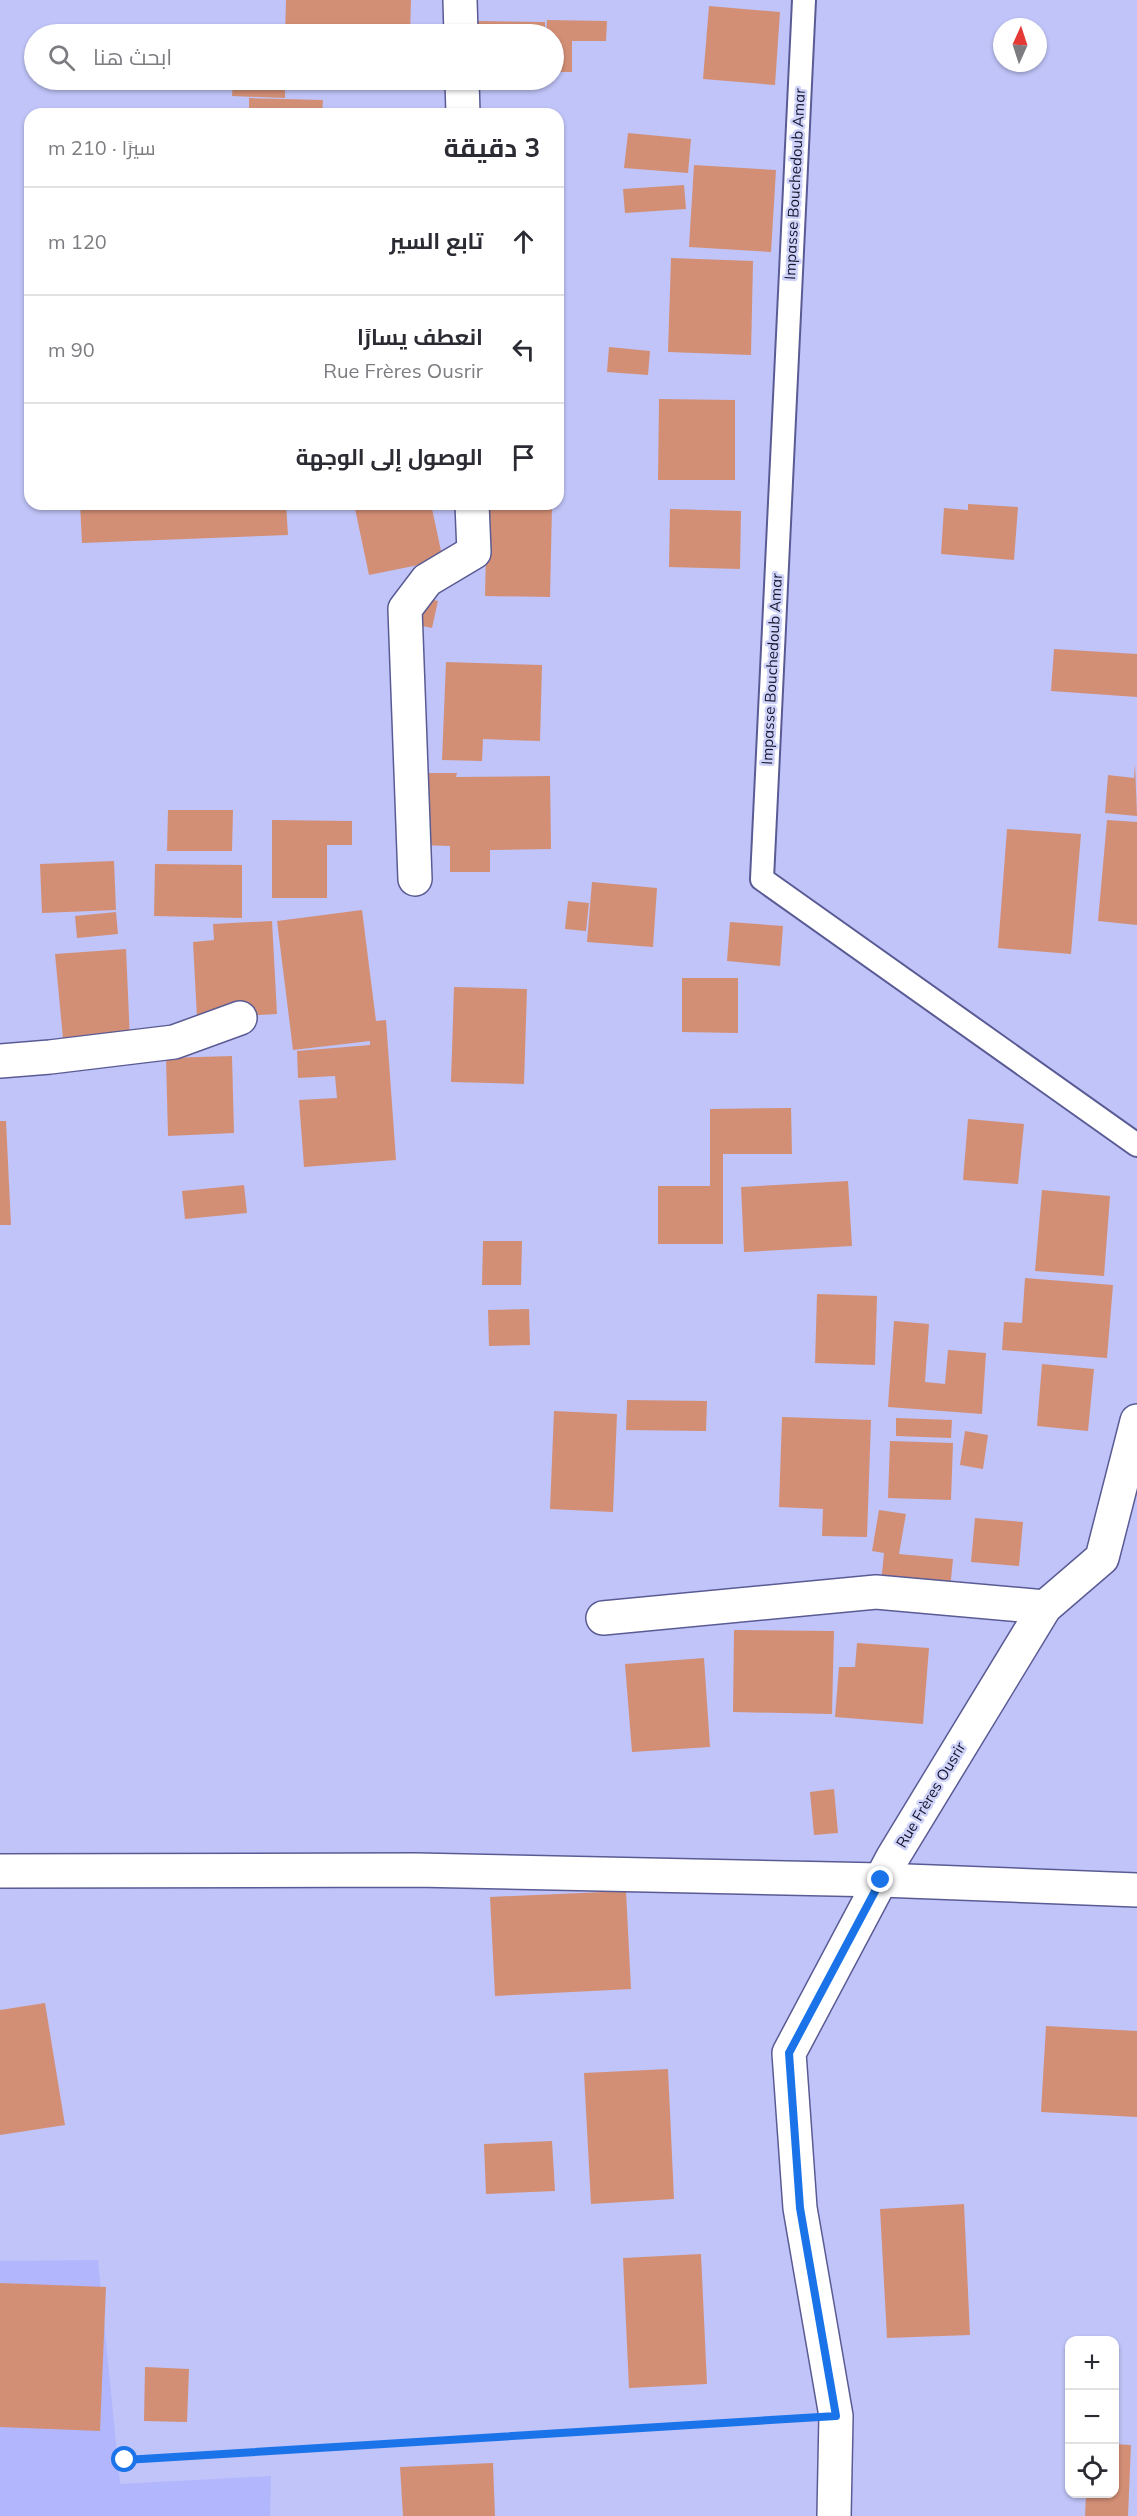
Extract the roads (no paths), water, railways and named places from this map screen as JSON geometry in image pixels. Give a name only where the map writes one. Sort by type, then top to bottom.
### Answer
[{"type":"street","points":[[460,0],[461,24]]},
{"type":"street","points":[[462,90],[463,108]]},
{"type":"street","points":[[415,879],[405,609],[427,580],[474,552],[472,510]]},
{"type":"street","points":[[0,1060],[50,1057],[174,1042],[240,1018]]},
{"type":"street","name":"Rue Frères Ousrir","points":[[834,2516],[836,2416],[800,2208],[789,2053],[881,1880],[1045,1607],[1102,1558],[1137,1421]]},
{"type":"street","points":[[603,1618],[876,1592],[1045,1607]]},
{"type":"street","points":[[0,1871],[416,1870],[881,1880],[1137,1890]]},
{"type":"lane","name":"Impasse Bouchedoub Amar","points":[[804,0],[762,879],[1137,1145]]}]
